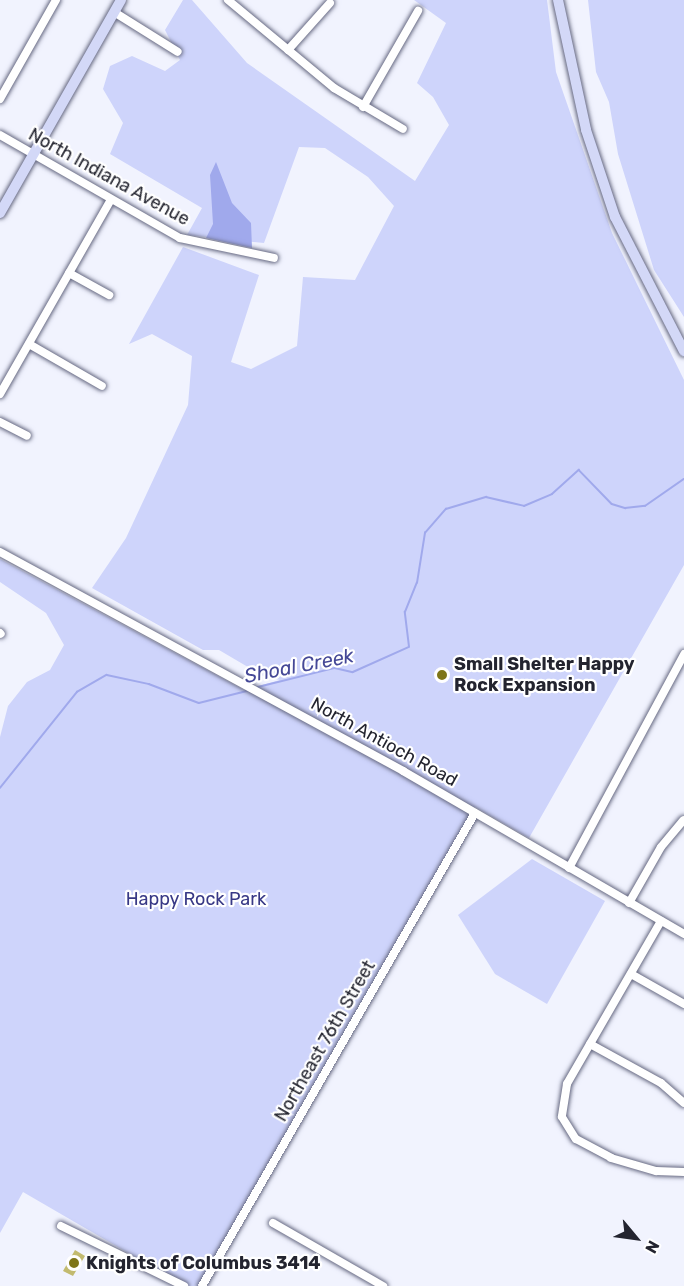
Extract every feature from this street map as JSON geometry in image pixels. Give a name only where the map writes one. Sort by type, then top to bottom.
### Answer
[{"type":"main road","points":[[0,213],[121,0]]},
{"type":"main road","points":[[558,0],[586,130],[615,217],[684,351]]},
{"type":"street","points":[[0,99],[56,0]]},
{"type":"street","points":[[228,0],[288,50],[363,107],[403,129]]},
{"type":"street","points":[[288,50],[330,3]]},
{"type":"street","points":[[363,107],[418,11]]},
{"type":"street","points":[[114,12],[178,52]]},
{"type":"street","name":"North Indiana Avenue","points":[[0,135],[110,201],[180,238],[274,258]]},
{"type":"street","points":[[0,394],[110,201]]},
{"type":"street","points":[[69,273],[109,295]]},
{"type":"street","points":[[29,344],[102,386]]},
{"type":"street","points":[[0,422],[27,436]]},
{"type":"street","name":"North Antioch Road","points":[[0,552],[272,698],[684,934]]},
{"type":"street","points":[[569,868],[684,654]]},
{"type":"street","name":"Northeast 76th Street","points":[[202,1286],[475,813]]},
{"type":"street","points":[[629,903],[661,847],[684,820]]},
{"type":"street","points":[[661,921],[567,1084],[562,1110],[573,1136],[611,1158],[656,1171],[684,1172]]},
{"type":"street","points":[[631,974],[684,1004]]},
{"type":"street","points":[[590,1044],[661,1083],[684,1103]]},
{"type":"street","points":[[273,1223],[383,1286]]},
{"type":"street","points":[[61,1226],[184,1286]]},
{"type":"green space","name":"Happy Rock Park","points":[[183,0],[192,0],[247,63],[415,181],[449,125],[433,97],[417,83],[446,23],[414,0],[547,0],[556,72],[612,233],[684,380],[684,565],[529,838],[475,807],[202,1286],[185,1286],[23,1192],[0,1233],[0,737],[8,706],[27,682],[50,670],[64,645],[46,613],[0,582],[0,559],[244,690],[280,680],[265,677],[219,650],[203,650],[92,588],[126,538],[188,405],[192,356],[152,334],[129,344],[183,247],[259,275],[231,362],[251,369],[297,346],[303,277],[355,280],[394,206],[368,177],[325,148],[299,147],[264,243],[187,235],[202,208],[110,154],[123,123],[103,89],[110,66],[132,56],[165,71],[180,60],[165,30]]},
{"type":"green space","points":[[588,0],[684,0],[684,317],[654,270],[618,154],[609,102],[596,72]]},
{"type":"green space","points":[[532,859],[605,901],[547,1004],[495,974],[458,915]]},
{"type":"water","points":[[216,162],[232,203],[251,223],[252,248],[206,238],[213,224],[210,175]]},
{"type":"building","name":"Knights of Columbus 3414","points":[[75,1250],[85,1256],[73,1276],[63,1271]]},
{"type":"waterway","name":"Shoal Creek","points":[[258,687],[335,668],[353,672],[409,647],[405,612],[417,583],[425,533],[446,509],[486,497],[524,506],[552,494],[579,470],[612,504],[625,508],[645,506],[684,479]]},
{"type":"waterway","name":"Shoal Creek","points":[[0,788],[77,692],[107,675],[149,684],[199,703],[247,691]]},
{"type":"place","name":"Small Shelter Happy Rock Expansion","points":[[442,675]]},
{"type":"place","name":"Knights of Columbus 3414","points":[[74,1263]]}]
